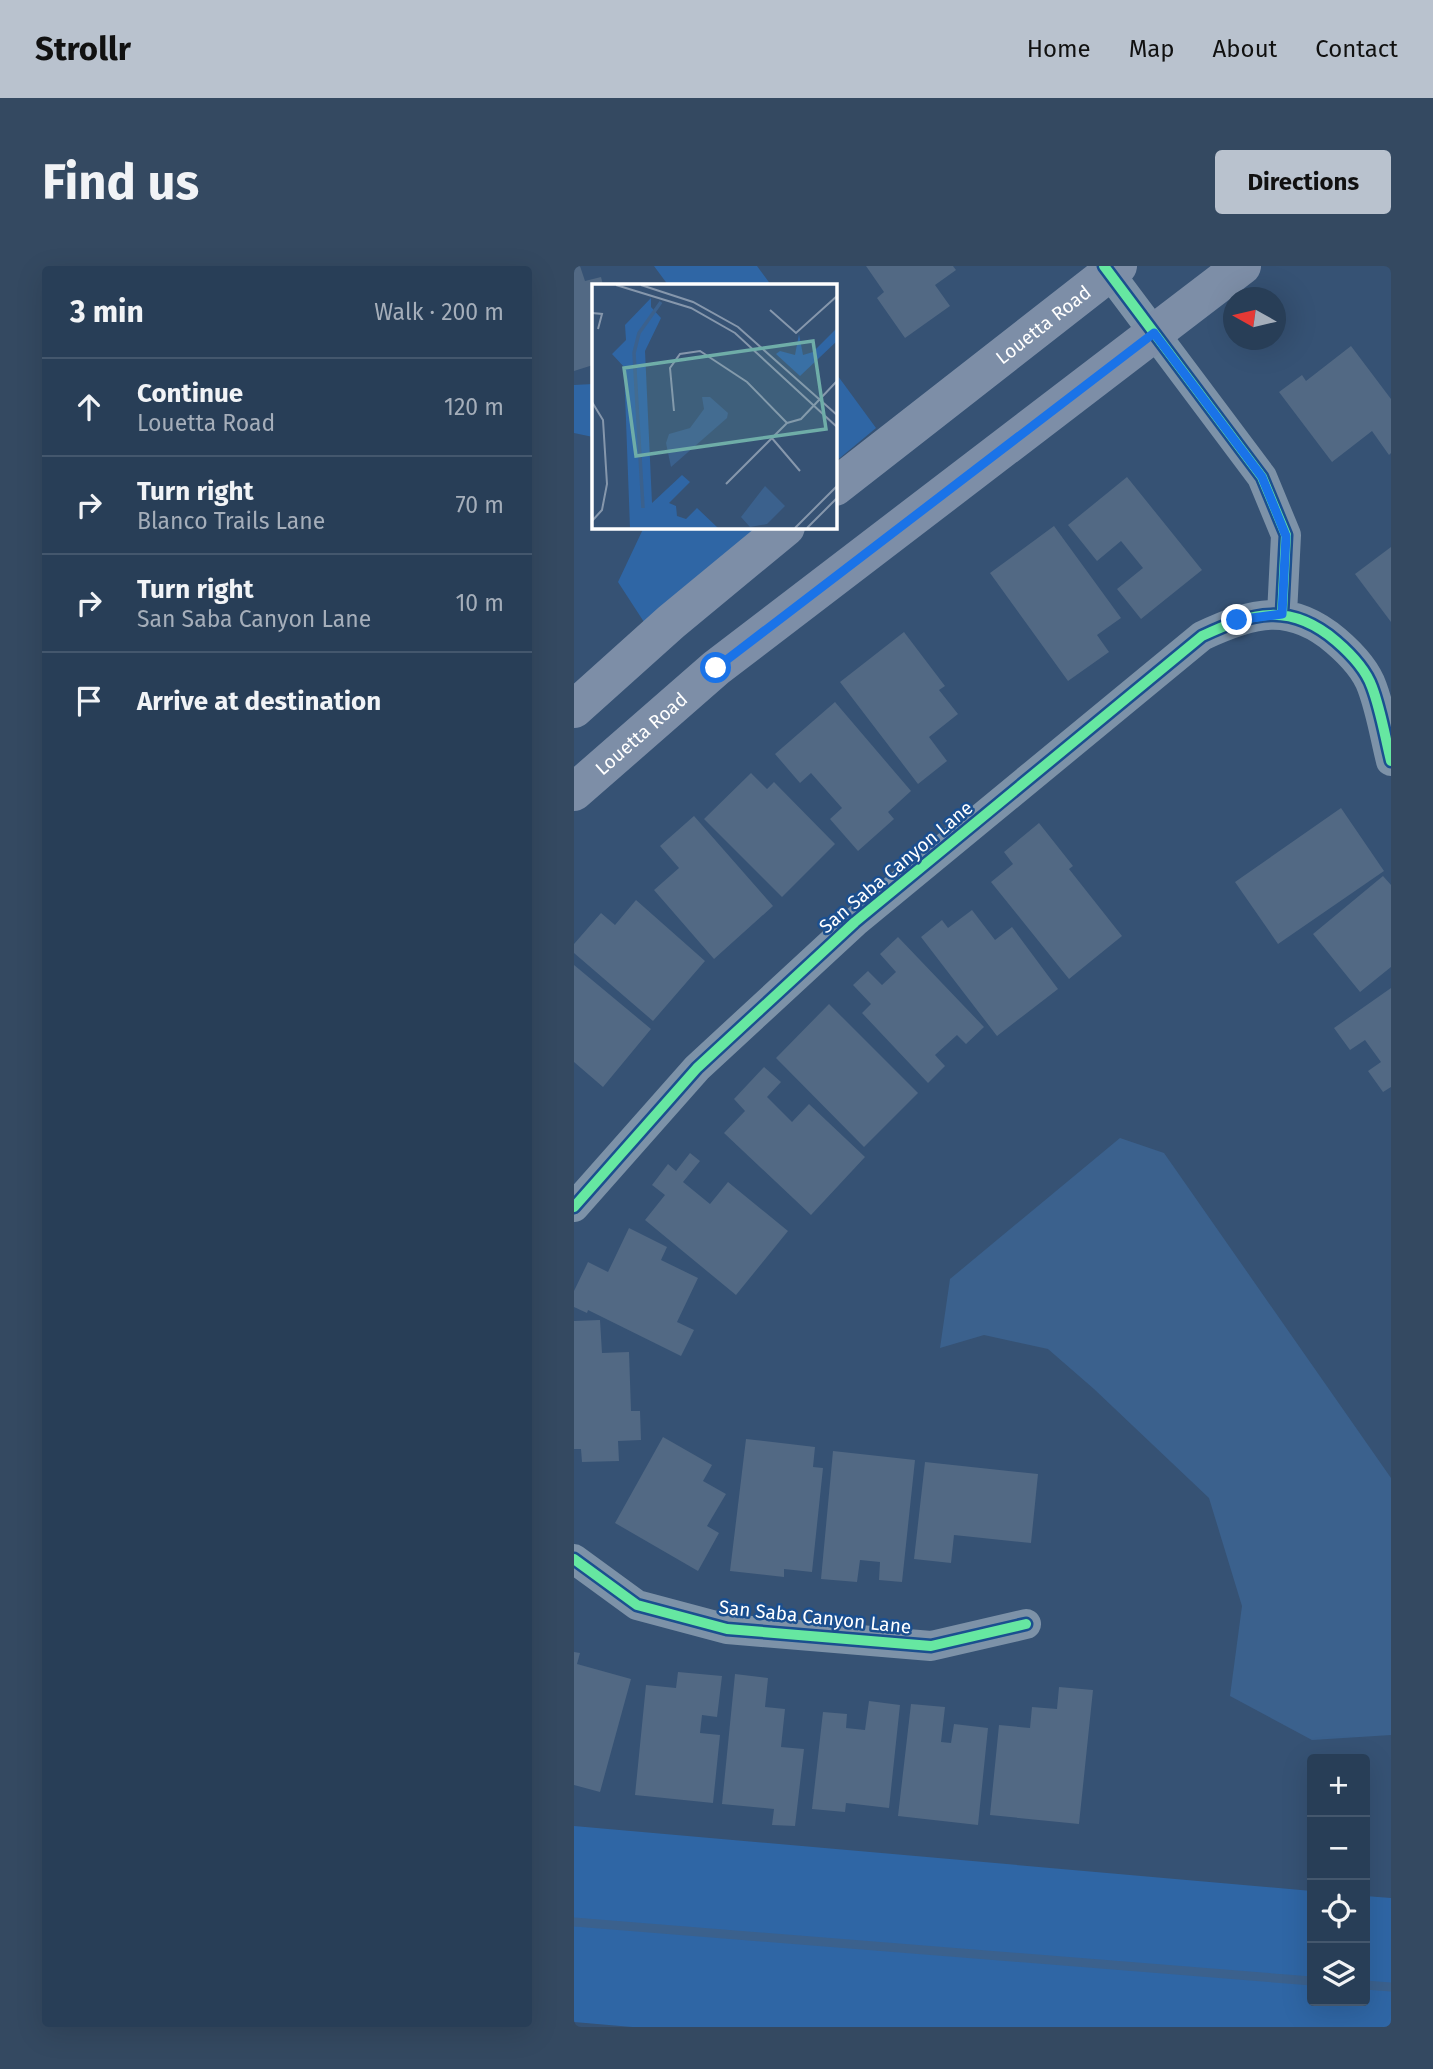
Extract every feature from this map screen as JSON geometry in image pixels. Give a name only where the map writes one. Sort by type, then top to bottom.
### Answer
[{"type":"main road","name":"Louetta Road","points":[[574,792],[716,668],[1242,266]]},
{"type":"main road","name":"Louetta Road","points":[[836,485],[1110,268]]},
{"type":"main road","points":[[574,709],[670,622],[785,528]]},
{"type":"street","points":[[1110,268],[1154,333],[1262,477],[1286,536],[1282,614],[1318,625],[1349,651],[1371,685],[1391,761]]},
{"type":"street","name":"San Saba Canyon Lane","points":[[574,1207],[697,1068],[855,922],[1202,636],[1237,620],[1282,614]]},
{"type":"street","name":"San Saba Canyon Lane","points":[[574,1559],[637,1605],[727,1629],[931,1646],[1026,1624]]},
{"type":"shaded area","points":[[654,266],[757,266],[770,284],[667,284]]},
{"type":"shaded area","points":[[836,373],[876,428],[836,461]]},
{"type":"shaded area","points":[[592,384],[592,437],[574,433],[574,385]]},
{"type":"shaded area","points":[[644,528],[757,528],[644,622],[618,582]]},
{"type":"shaded area","points":[[1120,1138],[1164,1153],[1391,1478],[1391,1735],[1312,1740],[1230,1696],[1242,1606],[1209,1498],[1048,1349],[984,1335],[940,1348],[950,1279]]},
{"type":"shaded area","points":[[574,1826],[1307,1891],[1307,2006],[1370,2006],[1370,1896],[1391,1898],[1391,2027],[632,2027],[574,2022]]},
{"type":"building","points":[[574,266],[580,266],[585,281],[601,277],[603,284],[592,284],[592,365],[574,371]]},
{"type":"building","points":[[866,266],[953,266],[956,270],[935,285],[950,306],[905,338],[877,298],[884,292]]},
{"type":"building","points":[[1351,346],[1391,399],[1391,453],[1389,455],[1372,431],[1332,462],[1279,392],[1302,375],[1306,381]]},
{"type":"building","points":[[1127,477],[1202,570],[1141,619],[1117,589],[1143,568],[1121,541],[1097,561],[1068,525]]},
{"type":"building","points":[[1054,526],[1121,618],[1097,635],[1109,652],[1068,681],[990,573]]},
{"type":"building","points":[[1391,547],[1391,622],[1355,574]]},
{"type":"building","points":[[904,632],[945,686],[939,690],[958,714],[929,737],[947,761],[918,784],[840,682]]},
{"type":"building","points":[[835,702],[911,791],[888,812],[894,819],[858,851],[830,819],[842,808],[811,773],[800,783],[775,754]]},
{"type":"building","points":[[751,773],[767,789],[774,782],[835,844],[782,897],[704,819]]},
{"type":"building","points":[[1341,808],[1384,871],[1278,944],[1235,882]]},
{"type":"building","points":[[694,816],[773,906],[714,959],[654,890],[679,868],[660,846]]},
{"type":"building","points":[[1039,823],[1073,866],[1069,869],[1122,936],[1069,979],[991,882],[1013,864],[1004,852]]},
{"type":"building","points":[[1383,876],[1391,885],[1391,967],[1360,992],[1313,934]]},
{"type":"building","points":[[636,900],[705,961],[653,1021],[574,953],[574,944],[601,913],[615,925]]},
{"type":"building","points":[[972,910],[995,940],[1012,927],[1058,989],[997,1036],[921,937],[942,920],[948,928]]},
{"type":"building","points":[[898,937],[984,1027],[966,1044],[957,1035],[935,1055],[945,1066],[928,1083],[862,1013],[871,1004],[853,985],[868,971],[882,985],[896,972],[880,954]]},
{"type":"building","points":[[574,965],[651,1029],[603,1087],[574,1062]]},
{"type":"building","points":[[1391,988],[1391,1087],[1383,1092],[1368,1071],[1381,1062],[1365,1040],[1350,1050],[1334,1028]]},
{"type":"building","points":[[829,1004],[918,1093],[864,1147],[776,1058]]},
{"type":"building","points":[[764,1067],[781,1082],[767,1097],[792,1122],[809,1104],[865,1157],[811,1215],[724,1133],[745,1111],[734,1099]]},
{"type":"building","points":[[690,1153],[700,1161],[683,1182],[710,1204],[728,1182],[788,1231],[736,1295],[645,1220],[665,1195],[652,1185],[668,1164],[676,1171]]},
{"type":"building","points":[[629,1228],[667,1247],[661,1260],[698,1278],[677,1322],[694,1330],[681,1356],[588,1310],[587,1313],[574,1307],[574,1291],[588,1262],[608,1272]]},
{"type":"building","points":[[600,1320],[602,1353],[629,1352],[631,1411],[640,1411],[641,1440],[618,1441],[619,1461],[582,1462],[581,1449],[574,1449],[574,1321]]},
{"type":"building","points":[[663,1437],[712,1465],[703,1481],[726,1494],[707,1526],[719,1533],[698,1571],[615,1523]]},
{"type":"building","points":[[746,1439],[815,1447],[813,1467],[823,1468],[812,1572],[784,1569],[784,1577],[730,1571]]},
{"type":"building","points":[[833,1451],[915,1460],[902,1582],[879,1580],[880,1562],[860,1560],[857,1582],[821,1579]]},
{"type":"building","points":[[925,1462],[1038,1474],[1031,1543],[954,1535],[951,1563],[914,1559]]},
{"type":"building","points":[[574,1652],[580,1653],[577,1664],[631,1679],[600,1792],[574,1785]]},
{"type":"building","points":[[678,1672],[722,1676],[717,1717],[702,1715],[700,1733],[720,1735],[713,1803],[635,1795],[646,1685],[676,1688]]},
{"type":"building","points":[[735,1674],[768,1678],[765,1707],[785,1709],[781,1747],[804,1749],[795,1826],[772,1825],[774,1809],[722,1804]]},
{"type":"building","points":[[1059,1687],[1093,1690],[1079,1824],[990,1815],[999,1725],[1030,1728],[1032,1707],[1057,1709]]},
{"type":"building","points":[[869,1701],[900,1705],[889,1808],[846,1803],[845,1812],[812,1809],[823,1712],[847,1714],[846,1728],[865,1730]]},
{"type":"building","points":[[911,1704],[945,1707],[941,1742],[951,1743],[954,1724],[988,1728],[978,1825],[898,1816]]},
{"type":"waterway","points":[[574,1922],[1307,1981]]},
{"type":"waterway","points":[[1370,1985],[1391,1987]]},
{"type":"cycle path","points":[[1104,266],[1262,477],[1286,535],[1282,614]]},
{"type":"cycle path","points":[[574,1207],[697,1068],[855,922],[1202,636],[1238,621],[1271,615],[1303,620],[1319,629],[1336,641],[1362,668],[1378,705],[1391,761]]},
{"type":"cycle path","points":[[574,1559],[637,1605],[727,1629],[931,1646],[1026,1624]]},
{"type":"route","points":[[716,668],[1154,333],[1262,477],[1286,536],[1282,614],[1237,620]]}]
